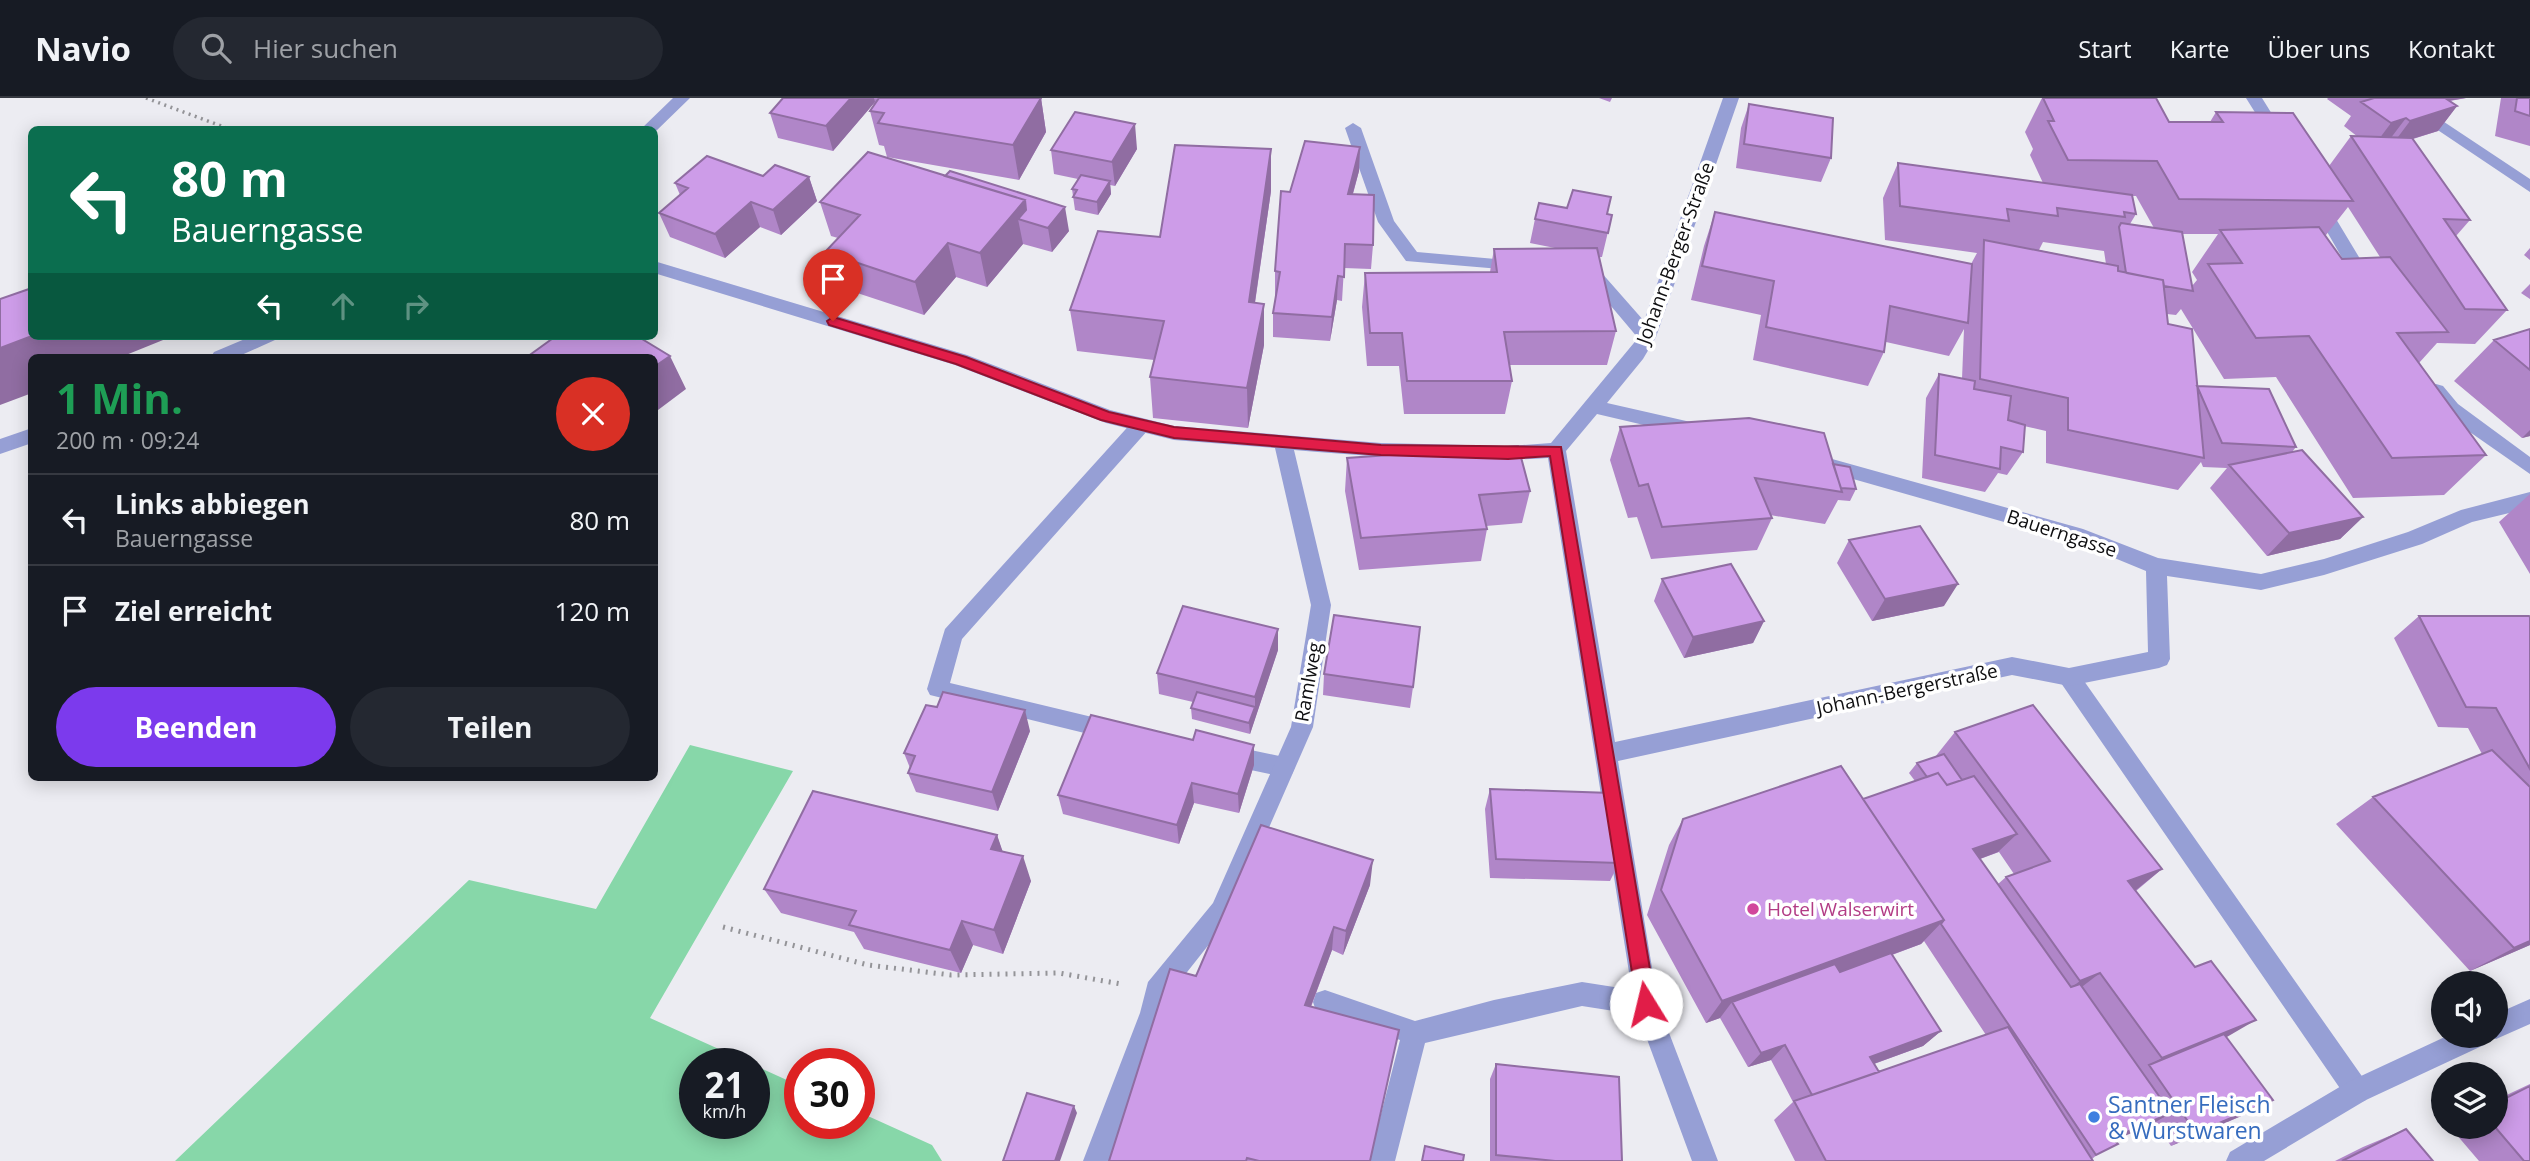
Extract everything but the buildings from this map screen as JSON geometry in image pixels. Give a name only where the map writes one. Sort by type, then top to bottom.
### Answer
[{"type":"street","points":[[652,126],[681,98]]},
{"type":"street","name":"Johann-Berger-Straße","points":[[1556,450],[1637,354],[1647,337],[1731,98]]},
{"type":"street","points":[[2254,98],[2288,154]]},
{"type":"street","points":[[2398,98],[2530,187]]},
{"type":"street","points":[[1353,128],[1386,222],[1412,257],[1542,270]]},
{"type":"street","points":[[2309,187],[2374,295]]},
{"type":"street","points":[[658,268],[961,360],[1106,416],[1174,433],[1381,450],[1508,453],[1556,450],[1646,1004],[1705,1161]]},
{"type":"street","points":[[1568,272],[1594,275],[1647,337]]},
{"type":"street","points":[[227,354],[260,340]]},
{"type":"street","points":[[2428,380],[2451,409],[2530,467]]},
{"type":"street","points":[[1592,406],[1714,435]]},
{"type":"street","points":[[1138,736],[938,690],[953,635],[1141,425]]},
{"type":"street","points":[[0,447],[28,436]]},
{"type":"street","name":"Ramlweg","points":[[1157,990],[1221,911],[1302,727],[1321,605],[1283,442]]},
{"type":"street","name":"Bauerngasse","points":[[1807,460],[2083,537],[2156,566],[2261,582],[2324,567],[2415,538],[2468,515],[2530,500]]},
{"type":"street","name":"Johann-Bergerstraße","points":[[1606,754],[2012,666],[2069,677],[2159,659],[2156,566]]},
{"type":"street","points":[[2069,677],[2357,1091]]},
{"type":"street","points":[[1205,750],[1284,767]]},
{"type":"street","points":[[1096,1161],[1153,1013],[1157,990]]},
{"type":"street","points":[[1325,1002],[1415,1033],[1494,1012],[1582,994],[1646,1004]]},
{"type":"street","points":[[2508,1021],[2530,1011]]},
{"type":"street","points":[[1382,1161],[1415,1033]]},
{"type":"street","points":[[2239,1161],[2357,1091],[2449,1048]]},
{"type":"path","points":[[146,98],[221,126]]},
{"type":"path","points":[[723,927],[868,965],[950,975],[1059,973],[1157,990]]},
{"type":"green space","points":[[690,745],[793,771],[650,1018],[717,1048],[679,1048],[679,1139],[770,1139],[770,1072],[784,1079],[784,1139],[875,1139],[875,1119],[932,1145],[942,1161],[175,1161],[469,880],[596,909]]},
{"type":"place","name":"Hotel Walserwirt","points":[[1753,909]]},
{"type":"place","name":"Santner Fleisch & Wurstwaren","points":[[2094,1117]]},
{"type":"route","points":[[833,321],[961,360],[1106,416],[1174,433],[1381,450],[1508,453],[1556,450],[1646,1004]]}]
